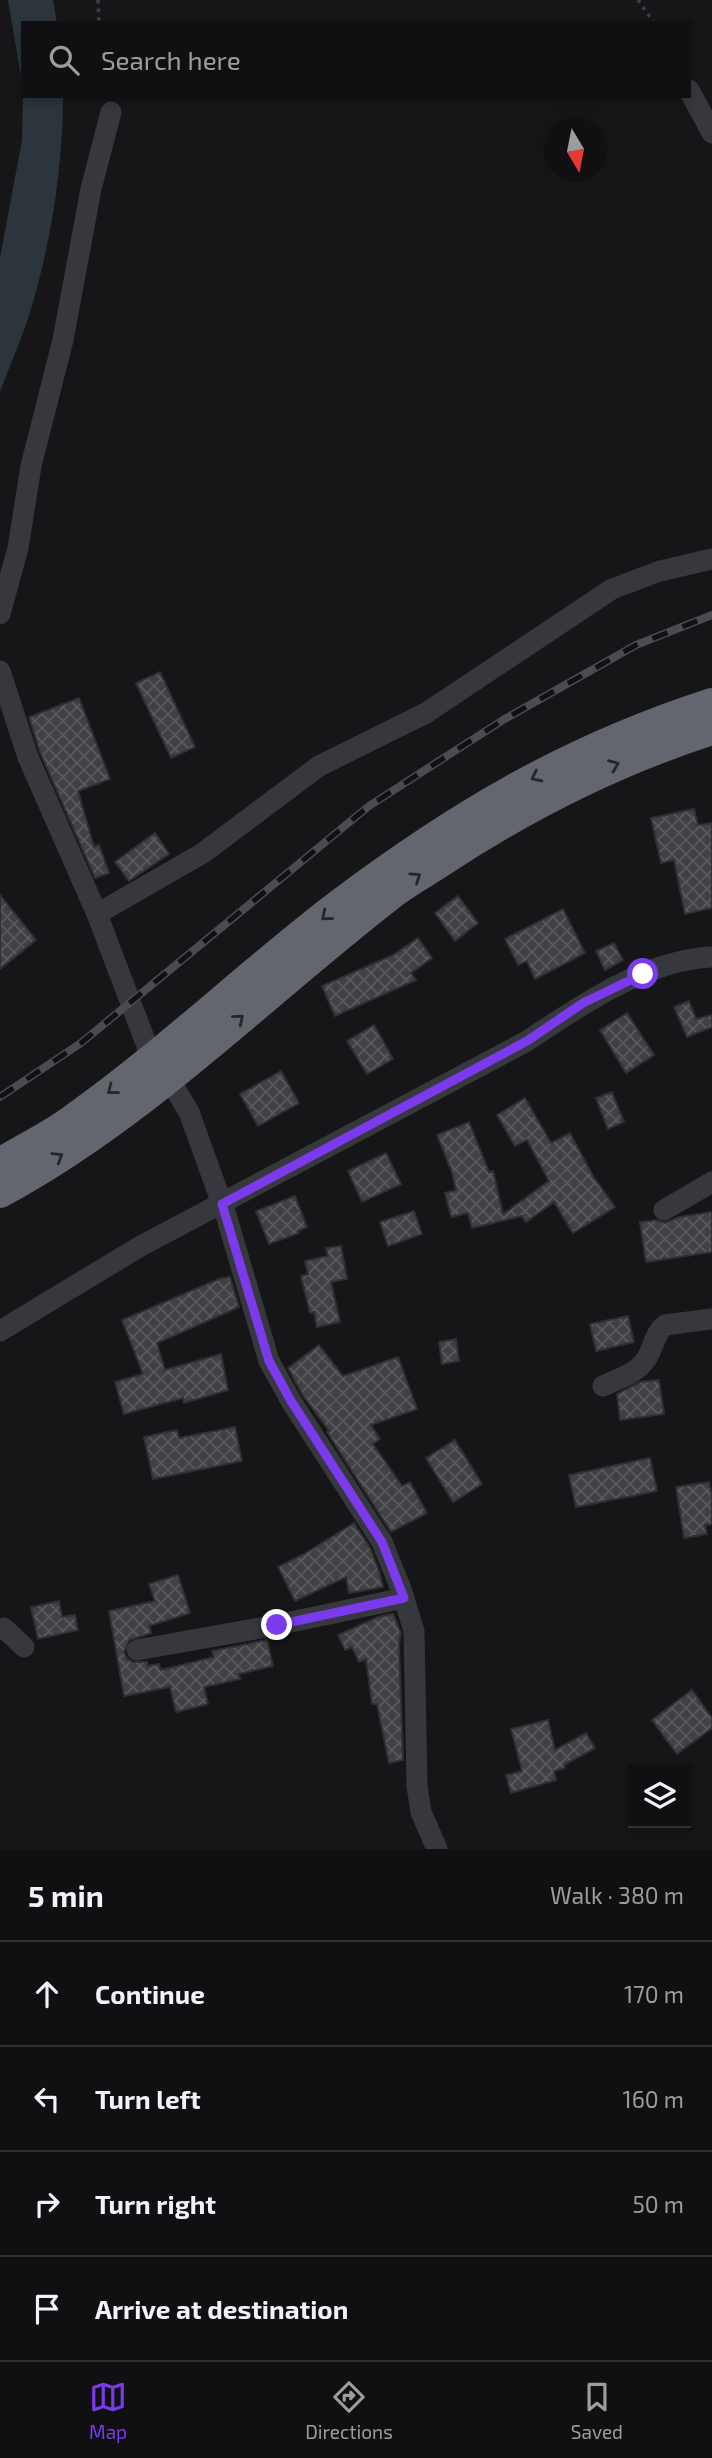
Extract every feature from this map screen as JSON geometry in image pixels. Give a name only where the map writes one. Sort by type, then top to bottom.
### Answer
[{"type":"highway","points":[[0,1192],[110,1124],[160,1068],[335,908],[419,847],[524,783],[660,720],[712,704]]},
{"type":"highway","points":[[0,1164],[160,1068],[390,895],[470,842],[584,778],[671,742],[712,729]]},
{"type":"street","points":[[691,94],[712,133]]},
{"type":"street","points":[[0,614],[15,561],[31,466],[63,340],[91,189],[111,112]]},
{"type":"street","points":[[97,914],[203,853],[319,766],[426,713],[612,589],[660,571],[712,559]]},
{"type":"street","points":[[0,671],[28,757],[97,914],[160,1068],[189,1112],[222,1204],[269,1361],[291,1401],[382,1542],[404,1598],[414,1631],[417,1786],[421,1812],[437,1849]]},
{"type":"street","points":[[0,1331],[139,1247],[527,1041],[583,1003],[643,974],[698,957],[712,957]]},
{"type":"street","points":[[664,1210],[712,1182]]},
{"type":"street","points":[[603,1386],[639,1369],[648,1357],[660,1328],[665,1325],[712,1319]]},
{"type":"street","points":[[137,1650],[277,1625],[404,1598]]},
{"type":"street","points":[[0,1629],[4,1629],[24,1647]]},
{"type":"path","points":[[98,0],[99,21]]},
{"type":"path","points":[[638,0],[653,21]]},
{"type":"shaded area","points":[[8,0],[53,0],[57,21],[21,21],[21,76]]},
{"type":"shaded area","points":[[23,98],[63,98],[61,148],[51,226],[26,324],[0,392],[0,258],[22,140]]},
{"type":"building","points":[[160,672],[195,747],[171,758],[136,683]]},
{"type":"building","points":[[79,698],[110,779],[78,791],[94,847],[99,845],[109,873],[95,878],[40,752],[29,717]]},
{"type":"building","points":[[694,809],[698,825],[712,823],[712,908],[685,914],[674,860],[661,863],[651,818]]},
{"type":"building","points":[[155,833],[169,854],[129,881],[115,862]]},
{"type":"building","points":[[0,895],[36,940],[0,969]]},
{"type":"building","points":[[458,896],[478,923],[455,941],[435,913]]},
{"type":"building","points":[[563,909],[585,953],[535,979],[527,961],[518,965],[505,939]]},
{"type":"building","points":[[418,938],[432,958],[411,973],[416,980],[335,1016],[322,986],[393,955]]},
{"type":"building","points":[[614,943],[623,960],[605,970],[596,951]]},
{"type":"building","points":[[689,1001],[696,1019],[712,1015],[712,1027],[687,1037],[674,1007]]},
{"type":"building","points":[[627,1013],[654,1055],[626,1073],[600,1030]]},
{"type":"building","points":[[374,1025],[393,1059],[367,1074],[347,1041]]},
{"type":"building","points":[[281,1071],[299,1103],[258,1126],[240,1094]]},
{"type":"building","points":[[612,1092],[624,1122],[608,1129],[596,1098]]},
{"type":"building","points":[[525,1098],[551,1143],[570,1133],[593,1176],[615,1207],[573,1233],[554,1202],[526,1222],[522,1216],[472,1228],[468,1213],[451,1217],[445,1193],[456,1190],[437,1135],[469,1122],[489,1172],[493,1171],[503,1214],[549,1181],[527,1140],[515,1146],[497,1115]]},
{"type":"building","points":[[386,1153],[401,1184],[362,1202],[348,1171]]},
{"type":"building","points":[[295,1196],[307,1227],[298,1231],[299,1233],[269,1244],[256,1211]]},
{"type":"building","points":[[414,1211],[422,1234],[388,1246],[380,1222]]},
{"type":"building","points":[[712,1212],[712,1252],[646,1262],[640,1222],[656,1220],[665,1223],[679,1217]]},
{"type":"building","points":[[341,1246],[347,1279],[331,1282],[340,1322],[317,1327],[314,1312],[310,1313],[301,1276],[308,1274],[305,1261],[328,1256],[326,1248]]},
{"type":"building","points":[[230,1277],[239,1307],[157,1343],[165,1370],[221,1354],[228,1390],[184,1403],[183,1398],[124,1414],[115,1382],[143,1374],[122,1320],[219,1279]]},
{"type":"building","points":[[628,1316],[634,1342],[596,1351],[590,1324]]},
{"type":"building","points":[[456,1339],[459,1361],[442,1364],[439,1342]]},
{"type":"building","points":[[319,1345],[343,1376],[398,1357],[417,1409],[371,1425],[380,1439],[373,1444],[402,1486],[410,1482],[427,1513],[391,1532],[288,1368]]},
{"type":"building","points":[[659,1380],[664,1414],[620,1420],[617,1394],[640,1382]]},
{"type":"building","points":[[235,1427],[242,1461],[153,1479],[144,1437],[177,1430],[179,1438]]},
{"type":"building","points":[[455,1440],[482,1484],[453,1502],[426,1458]]},
{"type":"building","points":[[650,1458],[657,1491],[576,1507],[569,1475]]},
{"type":"building","points":[[709,1482],[712,1524],[705,1525],[707,1534],[684,1538],[676,1487]]},
{"type":"building","points":[[354,1523],[370,1548],[383,1587],[349,1593],[346,1577],[295,1601],[278,1567]]},
{"type":"building","points":[[178,1575],[190,1613],[149,1626],[151,1633],[129,1640],[124,1652],[127,1659],[147,1662],[147,1666],[159,1664],[161,1670],[214,1657],[212,1651],[267,1640],[273,1666],[239,1674],[240,1679],[204,1687],[208,1704],[176,1712],[170,1687],[124,1696],[109,1611],[155,1601],[149,1584]]},
{"type":"building","points":[[59,1601],[62,1617],[75,1615],[78,1630],[38,1639],[31,1607]]},
{"type":"building","points":[[393,1614],[401,1633],[399,1644],[403,1760],[389,1763],[377,1704],[372,1704],[366,1659],[359,1662],[352,1647],[345,1650],[338,1635],[378,1617]]},
{"type":"building","points":[[692,1690],[712,1718],[712,1728],[677,1754],[652,1720]]},
{"type":"building","points":[[548,1720],[555,1750],[586,1733],[595,1748],[564,1765],[565,1768],[554,1771],[556,1780],[511,1793],[506,1775],[522,1771],[511,1729]]},
{"type":"railway","points":[[0,1097],[81,1043],[369,806],[503,720],[636,645],[712,615]]},
{"type":"route","points":[[277,1625],[404,1598],[382,1542],[291,1401],[269,1361],[259,1320],[222,1204],[527,1041],[583,1003],[643,974]]}]
